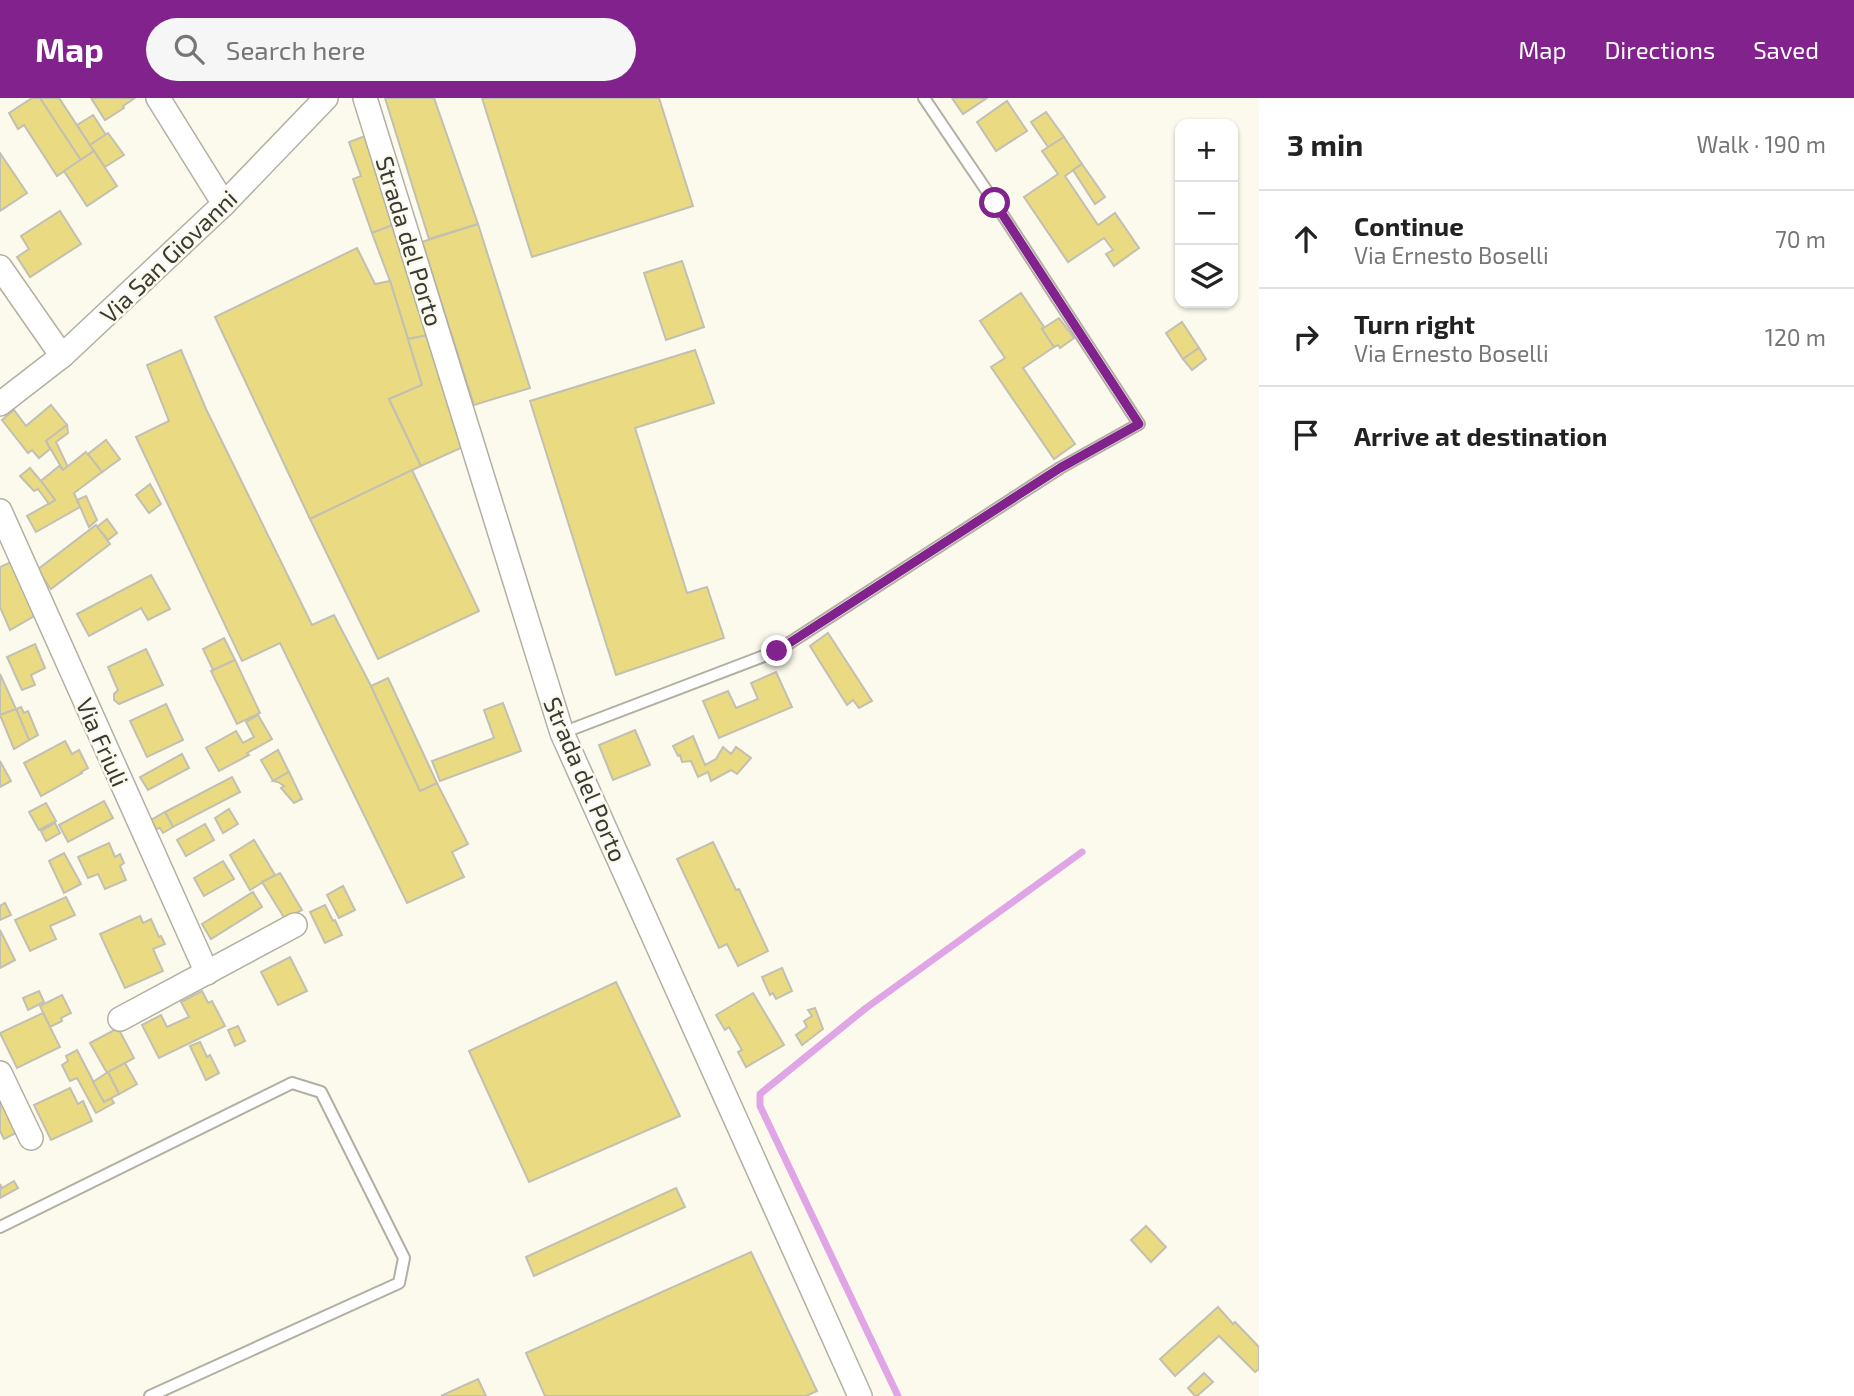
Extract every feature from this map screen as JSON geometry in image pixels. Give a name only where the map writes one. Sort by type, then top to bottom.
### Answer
[{"type":"street","points":[[158,98],[224,204]]},
{"type":"street","name":"Via San Giovanni","points":[[0,404],[62,356],[224,204],[326,98]]},
{"type":"street","name":"Strada del Porto","points":[[365,98],[562,733],[860,1396]]},
{"type":"street","points":[[0,267],[62,356]]},
{"type":"street","name":"Via Friuli","points":[[0,511],[206,973]]},
{"type":"street","points":[[120,1019],[295,926]]},
{"type":"street","points":[[0,1073],[31,1139]]},
{"type":"lane","points":[[562,733],[777,651],[1060,468],[1139,424],[924,98]]},
{"type":"lane","points":[[0,1227],[292,1083],[321,1092],[404,1258],[399,1283],[150,1396]]},
{"type":"building","points":[[32,98],[40,98],[81,160],[57,176],[24,125],[18,129],[9,113]]},
{"type":"building","points":[[40,98],[59,98],[94,151],[81,160]]},
{"type":"building","points":[[91,98],[135,98],[105,120]]},
{"type":"building","points":[[385,98],[434,98],[478,224],[429,239]]},
{"type":"building","points":[[482,98],[659,98],[693,206],[532,257]]},
{"type":"building","points":[[952,98],[987,98],[963,114]]},
{"type":"building","points":[[1007,101],[1027,131],[996,151],[977,122]]},
{"type":"building","points":[[1046,112],[1064,137],[1048,147],[1031,122]]},
{"type":"building","points":[[93,115],[106,135],[90,145],[77,125]]},
{"type":"building","points":[[108,133],[124,155],[105,167],[90,145]]},
{"type":"building","points":[[365,136],[395,224],[372,233],[353,179],[361,176],[349,142]]},
{"type":"building","points":[[1064,137],[1082,164],[1065,176],[1098,225],[1115,213],[1139,248],[1114,266],[1106,254],[1113,250],[1104,238],[1068,262],[1024,197],[1058,174],[1042,151]]},
{"type":"building","points":[[94,151],[117,186],[87,206],[64,171]]},
{"type":"building","points":[[0,153],[27,193],[0,211]]},
{"type":"building","points":[[1082,164],[1105,197],[1095,204],[1073,170]]},
{"type":"building","points":[[60,211],[81,244],[30,277],[17,257],[29,249],[21,236]]},
{"type":"building","points":[[395,224],[429,335],[408,339],[372,233]]},
{"type":"building","points":[[478,224],[530,388],[474,405],[422,242]]},
{"type":"building","points":[[357,248],[375,284],[390,281],[422,385],[389,399],[421,466],[310,519],[215,317]]},
{"type":"building","points":[[682,261],[704,327],[666,340],[644,273]]},
{"type":"building","points":[[1021,293],[1054,347],[1023,368],[1075,444],[1054,459],[991,367],[1005,358],[980,321]]},
{"type":"building","points":[[1059,318],[1074,338],[1060,348],[1058,345],[1054,347],[1042,329]]},
{"type":"building","points":[[1182,322],[1199,348],[1183,359],[1166,333]]},
{"type":"building","points":[[429,335],[463,447],[421,466],[389,399],[422,385],[408,339]]},
{"type":"building","points":[[1199,348],[1206,359],[1192,370],[1183,359]]},
{"type":"building","points":[[181,350],[206,409],[312,625],[334,615],[420,791],[437,783],[468,844],[452,852],[464,877],[407,903],[280,643],[242,661],[136,437],[169,421],[147,365]]},
{"type":"building","points":[[695,350],[714,403],[635,428],[687,593],[707,587],[724,638],[616,675],[530,401]]},
{"type":"building","points":[[51,405],[67,425],[46,441],[50,449],[39,458],[32,450],[28,453],[2,420],[14,410],[26,426]]},
{"type":"building","points":[[67,425],[68,433],[56,442],[68,467],[63,470],[46,441]]},
{"type":"building","points":[[106,440],[120,459],[102,472],[88,454]]},
{"type":"building","points":[[86,452],[102,472],[74,493],[80,507],[36,532],[27,516],[55,500],[41,481],[59,466],[63,470]]},
{"type":"building","points":[[30,468],[55,500],[49,504],[38,489],[34,491],[20,476]]},
{"type":"building","points":[[412,470],[479,611],[378,659],[310,519]]},
{"type":"building","points":[[150,484],[161,504],[149,513],[136,495]]},
{"type":"building","points":[[86,496],[97,520],[89,527],[77,500]]},
{"type":"building","points":[[107,519],[117,533],[108,540],[97,527]]},
{"type":"building","points":[[96,525],[110,544],[51,589],[37,570]]},
{"type":"building","points":[[11,562],[36,615],[10,630],[0,607],[0,567]]},
{"type":"building","points":[[151,575],[170,609],[148,620],[141,608],[89,636],[77,614]]},
{"type":"building","points":[[828,633],[872,701],[859,708],[853,700],[847,705],[810,646]]},
{"type":"building","points":[[224,638],[235,660],[213,670],[203,649]]},
{"type":"building","points":[[35,644],[45,668],[31,675],[35,685],[22,690],[7,657]]},
{"type":"building","points":[[146,649],[163,685],[119,704],[114,700],[114,694],[118,690],[108,667]]},
{"type":"building","points":[[235,660],[260,713],[237,724],[211,671]]},
{"type":"building","points":[[776,672],[792,707],[719,738],[703,701],[728,691],[736,708],[758,699],[751,683]]},
{"type":"building","points":[[0,674],[16,709],[0,715]]},
{"type":"building","points":[[388,678],[437,783],[420,791],[371,686]]},
{"type":"building","points":[[503,703],[521,751],[440,781],[432,761],[494,738],[484,710]]},
{"type":"building","points":[[166,704],[183,740],[147,757],[130,721]]},
{"type":"building","points":[[21,707],[24,713],[28,711],[38,735],[29,740],[16,709]]},
{"type":"building","points":[[16,709],[29,740],[14,749],[0,715]]},
{"type":"building","points":[[258,715],[272,739],[219,771],[206,748],[236,731],[243,743],[254,737],[246,722]]},
{"type":"building","points":[[635,730],[650,765],[613,780],[599,745]]},
{"type":"building","points":[[693,736],[705,765],[716,759],[723,747],[731,754],[736,747],[751,758],[737,774],[731,770],[711,781],[708,772],[698,777],[691,761],[682,762],[673,746]]},
{"type":"building","points":[[65,741],[72,754],[79,750],[88,768],[41,796],[24,763]]},
{"type":"building","points":[[278,750],[289,772],[273,781],[261,760]]},
{"type":"building","points":[[182,754],[189,768],[148,790],[140,777]]},
{"type":"building","points":[[0,761],[11,781],[0,787]]},
{"type":"building","points":[[289,772],[302,799],[294,803],[281,788],[284,786],[273,781]]},
{"type":"building","points":[[232,777],[240,792],[173,827],[165,812]]},
{"type":"building","points":[[104,801],[113,818],[68,842],[59,825]]},
{"type":"building","points":[[46,803],[56,821],[39,830],[29,812]]},
{"type":"building","points":[[229,809],[238,824],[223,833],[215,818]]},
{"type":"building","points":[[165,812],[173,827],[163,833],[160,828],[156,829],[151,820]]},
{"type":"building","points":[[55,823],[60,833],[46,841],[41,831]]},
{"type":"building","points":[[205,824],[214,840],[186,856],[177,840]]},
{"type":"building","points":[[254,840],[275,875],[250,890],[230,855]]},
{"type":"building","points":[[713,842],[768,951],[738,966],[727,944],[719,948],[677,859]]},
{"type":"building","points":[[109,843],[115,857],[120,854],[124,863],[120,866],[126,880],[105,889],[98,874],[88,878],[78,857]]},
{"type":"building","points":[[64,853],[81,884],[64,893],[49,861]]},
{"type":"building","points":[[223,861],[234,879],[204,896],[194,878]]},
{"type":"building","points":[[280,873],[302,910],[285,919],[262,882]]},
{"type":"building","points":[[343,886],[355,910],[339,918],[327,895]]},
{"type":"building","points":[[253,892],[262,907],[211,939],[202,924]]},
{"type":"building","points":[[66,897],[75,915],[50,926],[56,939],[30,951],[15,920]]},
{"type":"building","points":[[5,903],[11,915],[0,920],[0,906]]},
{"type":"building","points":[[325,905],[342,935],[325,943],[310,912]]},
{"type":"building","points":[[140,916],[143,923],[151,919],[165,944],[153,949],[163,971],[125,988],[100,934]]},
{"type":"building","points":[[0,930],[15,960],[0,968]]},
{"type":"building","points":[[290,957],[307,991],[278,1005],[261,972]]},
{"type":"building","points":[[782,968],[792,991],[776,999],[773,993],[770,995],[762,977]]},
{"type":"building","points":[[616,982],[680,1116],[529,1182],[469,1051]]},
{"type":"building","points":[[39,991],[44,1002],[28,1010],[23,998]]},
{"type":"building","points":[[202,991],[208,1003],[212,1001],[225,1026],[159,1058],[142,1025],[161,1015],[167,1027],[189,1017],[181,1002]]},
{"type":"building","points":[[753,993],[784,1045],[746,1067],[738,1052],[742,1050],[729,1027],[725,1030],[716,1015]]},
{"type":"building","points":[[62,995],[71,1013],[50,1027],[40,1006]]},
{"type":"building","points":[[815,1008],[823,1029],[802,1045],[796,1035],[807,1027],[804,1021],[812,1016],[808,1010]]},
{"type":"building","points":[[43,1013],[60,1047],[17,1068],[0,1033]]},
{"type":"building","points":[[238,1026],[245,1041],[235,1046],[228,1030]]},
{"type":"building","points":[[118,1028],[134,1058],[107,1073],[90,1043]]},
{"type":"building","points":[[200,1042],[219,1073],[206,1080],[190,1046]]},
{"type":"building","points":[[77,1050],[104,1102],[111,1098],[114,1103],[96,1113],[77,1078],[70,1081],[62,1065],[68,1061],[66,1056]]},
{"type":"building","points":[[125,1063],[137,1084],[119,1094],[108,1072]]},
{"type":"building","points":[[108,1072],[119,1094],[104,1102],[93,1082]]},
{"type":"building","points":[[70,1088],[78,1104],[83,1101],[92,1121],[51,1140],[34,1105]]},
{"type":"building","points":[[7,1100],[22,1130],[4,1139],[0,1131],[0,1103]]},
{"type":"building","points":[[14,1181],[18,1188],[0,1198],[0,1184],[2,1188]]},
{"type":"building","points":[[676,1188],[685,1207],[534,1276],[526,1257]]},
{"type":"building","points":[[1146,1226],[1166,1247],[1151,1262],[1131,1240]]},
{"type":"building","points":[[751,1252],[817,1391],[806,1396],[545,1396],[526,1353]]},
{"type":"building","points":[[1218,1307],[1259,1347],[1259,1369],[1255,1372],[1219,1336],[1175,1376],[1160,1359]]},
{"type":"building","points":[[1204,1373],[1213,1382],[1195,1396],[1188,1388]]},
{"type":"building","points":[[478,1379],[486,1396],[441,1396]]},
{"type":"waterway","points":[[898,1396],[760,1106],[760,1094],[866,1008],[1082,852]]},
{"type":"route","points":[[777,651],[1060,468],[1139,424],[995,203]]}]
